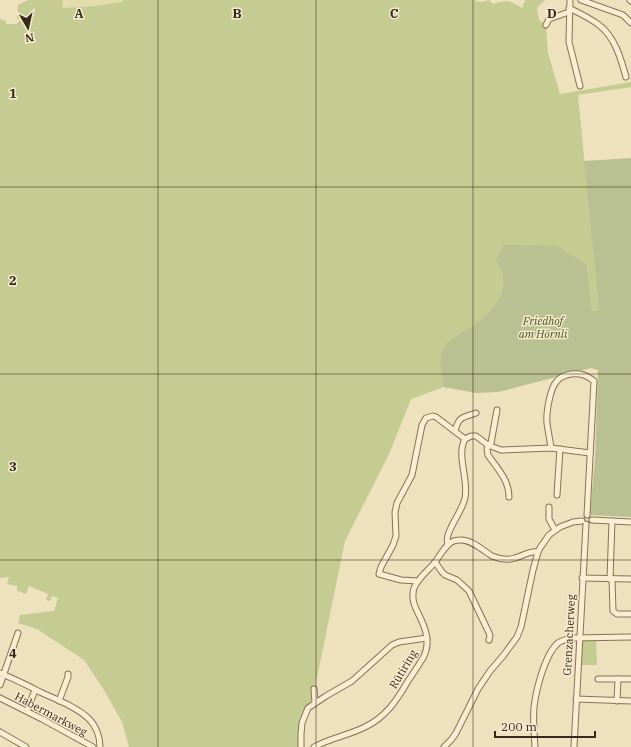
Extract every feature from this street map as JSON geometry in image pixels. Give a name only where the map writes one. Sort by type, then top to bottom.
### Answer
[{"type":"street","points":[[570,0],[569,42],[580,86]]},
{"type":"street","points":[[581,0],[623,15],[631,23]]},
{"type":"street","points":[[546,24],[549,19],[569,10]]},
{"type":"street","points":[[569,10],[599,25],[610,37],[622,62],[626,77]]},
{"type":"street","points":[[552,448],[547,421],[549,403],[554,385],[557,380],[563,376],[577,374],[584,375],[594,381],[586,515],[583,518],[584,522]]},
{"type":"street","points":[[497,410],[491,443],[488,445],[487,449],[488,455],[506,481],[509,489],[509,496]]},
{"type":"street","points":[[455,431],[459,420],[476,413]]},
{"type":"street","points":[[418,581],[401,580],[379,574],[396,536],[394,512],[397,503],[412,475],[423,422],[426,418],[433,416],[436,417],[465,439],[476,436],[488,445],[501,450],[552,448],[590,453]]},
{"type":"street","name":"Rütiring","points":[[314,747],[366,727],[390,709],[425,653],[427,648],[427,633],[412,596],[418,581],[436,562],[448,544],[448,535],[462,506],[465,497],[466,485],[462,452],[462,445],[465,439]]},
{"type":"street","points":[[557,495],[560,449]]},
{"type":"street","points":[[549,507],[549,519],[555,530]]},
{"type":"street","points":[[586,515],[591,517],[592,520],[631,522]]},
{"type":"street","points":[[444,747],[456,733],[478,689],[490,671],[517,637],[521,627],[538,552],[546,539],[560,527],[570,523],[584,522],[590,524],[592,520]]},
{"type":"street","points":[[612,521],[611,579],[613,611],[616,614],[631,614]]},
{"type":"street","name":"Grenzacherweg","points":[[574,747],[584,522]]},
{"type":"street","points":[[448,544],[461,539],[467,540],[496,558],[508,559],[531,552],[538,552]]},
{"type":"street","points":[[436,562],[442,572],[457,580],[469,591],[490,635],[490,640]]},
{"type":"street","points":[[582,578],[631,580]]},
{"type":"street","points":[[0,685],[2,674],[18,633]]},
{"type":"street","points":[[535,747],[534,707],[538,684],[552,651],[559,643],[568,639],[631,636]]},
{"type":"street","points":[[301,747],[302,723],[308,708],[352,681],[392,645],[399,642],[427,638]]},
{"type":"street","points":[[2,674],[80,712],[90,720],[96,730],[100,740],[100,747]]},
{"type":"street","points":[[59,701],[68,676]]},
{"type":"street","points":[[598,679],[631,679]]},
{"type":"street","points":[[617,701],[618,679]]},
{"type":"street","points":[[314,689],[315,703]]},
{"type":"street","points":[[27,711],[36,690]]},
{"type":"street","name":"Habermarkweg","points":[[0,698],[93,747]]},
{"type":"street","points":[[576,699],[631,701]]},
{"type":"street","points":[[0,732],[26,747]]},
{"type":"shaded area","points":[[63,0],[123,0],[122,2],[95,6],[62,8]]},
{"type":"green space","points":[[28,0],[63,0],[62,8],[95,6],[122,2],[123,0],[474,0],[482,2],[489,0],[493,4],[505,1],[511,2],[522,8],[525,0],[545,0],[537,8],[539,20],[546,25],[548,53],[560,94],[631,82],[631,87],[578,95],[599,310],[592,311],[587,265],[514,281],[448,389],[444,387],[411,399],[389,454],[345,541],[313,697],[301,720],[299,747],[129,747],[122,722],[104,690],[84,660],[37,629],[18,623],[20,615],[54,611],[58,598],[52,596],[50,601],[46,600],[48,594],[29,586],[26,594],[22,593],[17,591],[17,586],[7,584],[9,577],[0,578],[0,19],[6,21],[6,24],[17,24],[19,21],[30,17],[17,19],[18,5]]},
{"type":"green space","name":"Friedhof am Hörnli","points":[[631,158],[631,517],[590,515],[595,459],[598,370],[591,368],[498,392],[476,393],[444,387],[441,355],[449,341],[481,320],[495,306],[500,298],[503,289],[503,273],[496,259],[504,245],[557,246],[587,265],[592,311],[599,310],[584,161]]},
{"type":"green space","points":[[596,638],[597,665],[581,665],[582,641]]}]
